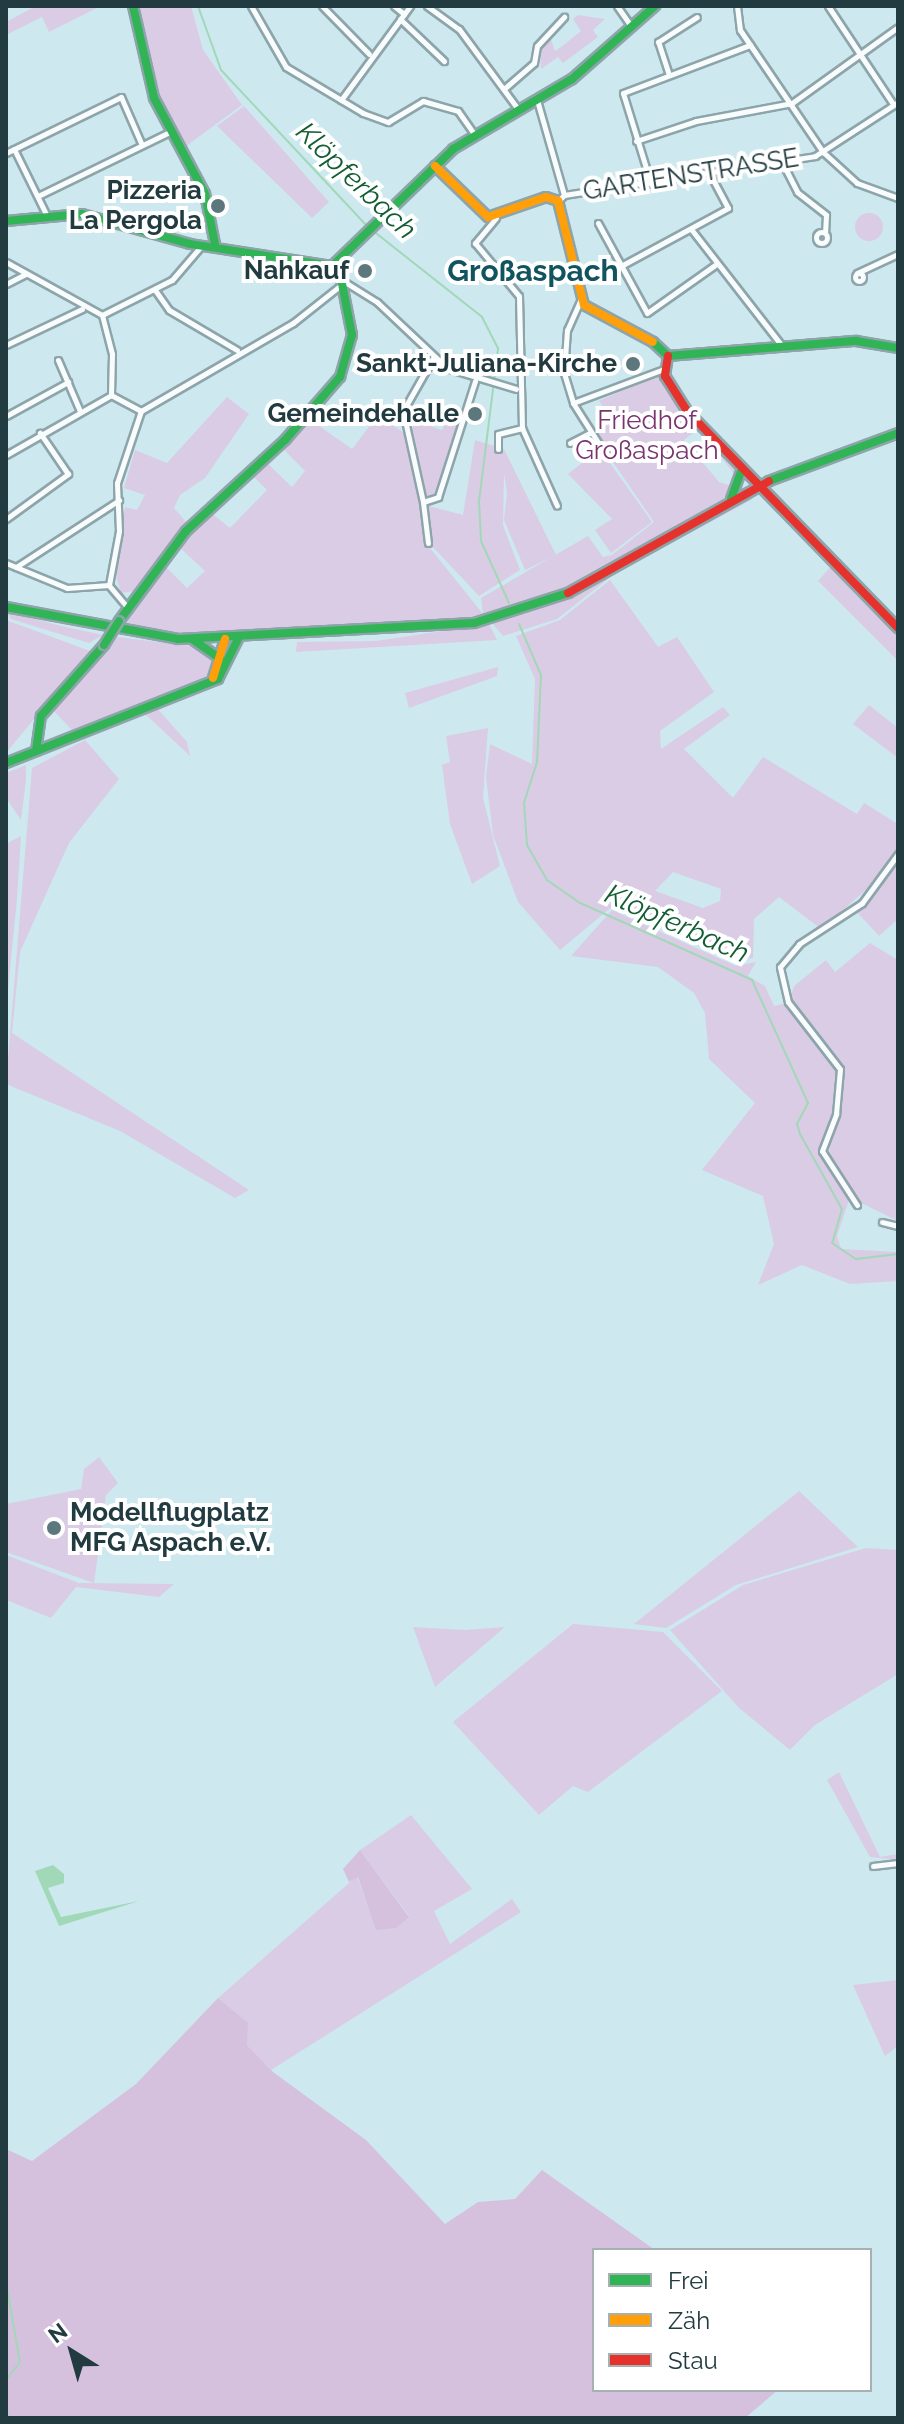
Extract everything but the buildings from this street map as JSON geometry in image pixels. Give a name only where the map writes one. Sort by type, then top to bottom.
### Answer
[{"type":"street","points":[[133,6],[170,132],[205,194],[215,244]]},
{"type":"street","points":[[251,6],[278,59],[341,100],[388,122],[423,101],[458,111],[474,134]]},
{"type":"street","points":[[322,6],[369,54]]},
{"type":"street","points":[[394,6],[444,61]]},
{"type":"street","points":[[341,100],[369,54],[410,6]]},
{"type":"street","points":[[427,6],[459,29],[518,109]]},
{"type":"street","points":[[617,6],[629,23]]},
{"type":"street","points":[[6,221],[46,214],[107,218],[202,245],[215,244],[302,266],[338,263],[435,166],[474,134],[537,100],[589,65],[629,23],[655,6]]},
{"type":"street","points":[[737,6],[735,16],[750,45],[823,152],[857,183],[898,198]]},
{"type":"street","points":[[828,6],[863,51],[896,103]]},
{"type":"street","points":[[505,88],[531,67],[537,46],[564,17]]},
{"type":"street","points":[[669,75],[658,42],[697,17]]},
{"type":"street","points":[[636,141],[696,121],[792,103],[898,27]]},
{"type":"street","points":[[651,184],[623,93],[750,45]]},
{"type":"street","points":[[6,153],[119,97],[142,145]]},
{"type":"street","points":[[537,100],[581,299],[564,351],[573,403],[606,455]]},
{"type":"street","name":"GARTENSTRASSE","points":[[561,198],[783,164],[823,152],[896,103]]},
{"type":"street","points":[[40,195],[170,132]]},
{"type":"street","points":[[14,149],[40,195],[46,214]]},
{"type":"street","points":[[783,164],[797,192],[826,215],[825,233]]},
{"type":"street","points":[[435,166],[496,218]]},
{"type":"street","points":[[619,267],[728,208],[711,176]]},
{"type":"street","points":[[557,506],[522,428],[516,389],[524,334],[519,296],[475,243],[496,218],[539,198],[561,198]]},
{"type":"street","points":[[598,223],[619,267],[647,313],[715,265]]},
{"type":"street","points":[[691,229],[715,265],[783,347]]},
{"type":"street","points":[[6,262],[83,308],[102,315],[155,290],[182,272],[202,245]]},
{"type":"street","points":[[857,273],[898,254]]},
{"type":"street","points":[[36,751],[41,716],[104,645],[186,531],[285,440],[340,377],[352,335],[338,263]]},
{"type":"street","points":[[6,284],[26,274]]},
{"type":"street","points":[[341,282],[377,302],[433,358],[475,381],[516,389]]},
{"type":"street","points":[[128,608],[109,585],[119,500],[117,483],[141,411],[198,382],[237,350],[293,323],[341,282]]},
{"type":"street","points":[[155,290],[169,310],[237,350]]},
{"type":"street","points":[[581,299],[640,330],[668,356],[856,341],[898,348]]},
{"type":"street","points":[[6,345],[83,308]]},
{"type":"street","points":[[102,315],[112,354],[111,395]]},
{"type":"street","points":[[668,356],[664,369],[687,411],[754,486],[898,628]]},
{"type":"street","points":[[428,543],[423,502],[403,411],[433,358]]},
{"type":"street","points":[[58,360],[80,411]]},
{"type":"street","points":[[573,403],[664,369]]},
{"type":"street","points":[[423,502],[438,497],[475,381]]},
{"type":"street","points":[[6,416],[68,382]]},
{"type":"street","points":[[111,395],[141,411]]},
{"type":"street","points":[[6,455],[111,395]]},
{"type":"street","points":[[498,449],[498,434],[522,428]]},
{"type":"street","points":[[6,519],[68,474],[40,433]]},
{"type":"street","points":[[570,443],[590,433]]},
{"type":"street","points":[[6,607],[89,628],[192,639],[444,628],[502,617],[577,588],[754,486],[898,433]]},
{"type":"street","points":[[731,499],[742,485],[739,470]]},
{"type":"street","points":[[16,567],[119,500]]},
{"type":"street","points":[[6,563],[67,588],[109,585]]},
{"type":"street","points":[[192,639],[215,649],[221,665]]},
{"type":"street","points":[[207,683],[221,665],[225,639]]},
{"type":"street","points":[[6,763],[207,683],[225,672],[238,639]]},
{"type":"street","points":[[857,1205],[824,1165],[822,1151],[842,1086],[840,1069],[788,1002],[780,967],[799,944],[862,903],[898,854]]},
{"type":"street","points":[[882,1222],[898,1226]]},
{"type":"street","points":[[873,1866],[898,1863]]},
{"type":"green space","points":[[36,6],[101,6],[49,32],[42,17],[6,35],[6,22]]},
{"type":"green space","points":[[136,6],[191,6],[203,50],[242,105],[185,147],[153,86]]},
{"type":"green space","points":[[578,15],[605,19],[593,30],[598,37],[563,63],[558,57],[541,69],[540,45],[550,37],[555,51],[561,47],[581,31],[573,19]]},
{"type":"green space","points":[[244,106],[329,202],[312,218],[217,126]]},
{"type":"green space","points":[[869,213],[879,217],[883,227],[879,237],[869,241],[859,237],[855,227],[859,217]]},
{"type":"green space","name":"Friedhof Großaspach","points":[[659,374],[697,430],[684,440],[719,482],[735,487],[735,475],[704,435],[734,470],[739,484],[728,496],[561,593],[463,623],[177,635],[122,630],[165,566],[187,588],[205,571],[177,545],[210,512],[230,528],[267,490],[253,476],[267,463],[292,487],[305,471],[283,449],[309,419],[352,449],[378,415],[407,435],[426,543],[483,614],[481,598],[588,536],[603,557],[612,555],[654,522],[604,449],[597,433],[613,421],[599,401]]},
{"type":"green space","points":[[227,397],[249,414],[205,478],[180,495],[174,508],[188,524],[134,591],[121,593],[114,569],[125,507],[137,510],[145,495],[124,488],[135,450],[167,463]]},
{"type":"green space","points":[[462,416],[436,495],[426,498],[410,432],[416,421],[442,430],[448,418]]},
{"type":"green space","points":[[475,440],[504,449],[556,555],[525,570],[504,520],[507,493],[504,473],[503,525],[520,570],[479,596],[430,544],[425,505],[463,515]]},
{"type":"green space","points":[[600,449],[652,522],[611,553],[595,530],[612,519],[568,474]]},
{"type":"green space","points":[[746,495],[753,499],[613,575],[557,619],[503,636],[492,623],[581,591]]},
{"type":"green space","points":[[833,564],[898,630],[898,661],[818,581]]},
{"type":"green space","points":[[610,580],[658,647],[677,637],[714,692],[660,731],[661,749],[723,707],[730,715],[684,749],[733,798],[763,757],[857,814],[864,803],[898,824],[898,851],[882,876],[821,929],[779,897],[754,919],[753,958],[731,961],[614,905],[560,950],[518,902],[493,835],[486,777],[490,744],[532,764],[535,679],[516,636],[560,620]],"holes":[[[673,872],[721,889],[720,901],[703,908],[655,891]]]},
{"type":"green space","points":[[6,611],[103,635],[89,643],[11,619]]},
{"type":"green space","points":[[6,620],[90,651],[6,753]]},
{"type":"green space","points":[[489,624],[497,640],[296,652],[297,642],[376,641]]},
{"type":"green space","points":[[117,637],[208,648],[218,656],[214,675],[74,732],[52,709]]},
{"type":"green space","points":[[498,667],[497,676],[409,708],[405,693]]},
{"type":"green space","points":[[869,705],[898,728],[898,758],[853,724]]},
{"type":"green space","points":[[156,707],[187,742],[190,756],[143,712]]},
{"type":"green space","points":[[488,728],[483,798],[500,866],[472,884],[450,824],[442,765],[450,762],[446,736]]},
{"type":"green space","points":[[85,740],[119,779],[69,843],[20,952],[12,1033],[249,1190],[235,1198],[120,1131],[6,1084],[32,768]]},
{"type":"green space","points":[[26,765],[21,820],[6,798],[6,773]]},
{"type":"green space","points":[[21,836],[17,899],[7,999],[6,844]]},
{"type":"green space","points":[[898,857],[898,919],[879,936],[855,910]]},
{"type":"green space","points":[[612,910],[736,966],[756,962],[748,976],[765,986],[774,1006],[787,1003],[838,1070],[834,1114],[819,1151],[849,1200],[837,1236],[841,1249],[898,1252],[898,1281],[850,1284],[802,1265],[758,1285],[774,1244],[763,1196],[702,1170],[755,1103],[709,1059],[705,1013],[694,993],[658,967],[571,956]]},
{"type":"green space","points":[[870,943],[898,960],[898,1221],[851,1198],[827,1165],[842,1069],[789,1002],[794,986],[826,960],[835,972]]},
{"type":"green space","name":"Modellflugplatz MFG Aspach e.V.","points":[[99,1457],[118,1483],[106,1495],[94,1583],[6,1552],[6,1504],[81,1489],[84,1469]]},
{"type":"green space","points":[[799,1491],[858,1547],[736,1585],[666,1628],[634,1624]]},
{"type":"green space","points":[[866,1548],[898,1550],[898,1674],[815,1725],[790,1750],[739,1708],[670,1630],[743,1585]]},
{"type":"green space","points":[[6,1555],[79,1583],[174,1584],[159,1597],[76,1587],[51,1618],[6,1600]]},
{"type":"green space","points":[[573,1624],[663,1632],[722,1691],[588,1792],[573,1786],[539,1815],[453,1722]]},
{"type":"green space","points":[[413,1627],[465,1630],[505,1627],[435,1687]]},
{"type":"green space","points":[[839,1772],[880,1857],[898,1854],[898,1860],[870,1857],[827,1780]]},
{"type":"green space","points":[[411,1815],[472,1889],[434,1911],[450,1944],[512,1899],[521,1912],[271,2070],[247,2045],[247,2023],[218,1998],[357,1876],[373,1920],[409,1916],[360,1850]]},
{"type":"green space","points":[[898,1980],[898,2046],[885,2056],[853,1985]]},
{"type":"shaded area","points":[[360,1850],[409,1917],[396,1928],[376,1930],[358,1877],[349,1882],[343,1869]]},
{"type":"shaded area","points":[[53,1865],[64,1874],[64,1883],[48,1888],[61,1917],[139,1901],[59,1926],[35,1871]]},
{"type":"shaded area","points":[[218,1998],[248,2023],[247,2045],[273,2072],[366,2140],[445,2224],[478,2202],[515,2199],[542,2170],[652,2248],[592,2248],[592,2392],[776,2392],[745,2418],[6,2418],[6,2149],[32,2161],[136,2084]]},
{"type":"waterway","name":"Klöpferbach","points":[[198,6],[221,70],[367,226]]},
{"type":"waterway","name":"Klöpferbach","points":[[372,230],[482,317],[498,349],[479,501],[481,541],[509,603]]},
{"type":"waterway","name":"Klöpferbach","points":[[519,624],[541,675],[537,762],[524,803],[527,845],[547,880],[578,902],[752,980],[808,1103],[797,1124],[800,1134],[842,1209],[832,1243],[856,1259],[898,1254]]},
{"type":"waterway","points":[[6,2282],[20,2362],[6,2380]]},
{"type":"waterway","points":[[6,2401],[8,2418]]},
{"type":"traffic: fast","points":[[133,6],[154,98],[205,194],[215,244]]},
{"type":"traffic: fast","points":[[6,221],[82,214],[190,244],[332,266],[453,149],[572,79],[655,6]]},
{"type":"traffic: fast","points":[[119,621],[186,531],[285,440],[340,377],[352,335],[338,263]]},
{"type":"traffic: fast","points":[[653,342],[668,356],[856,341],[898,348]]},
{"type":"traffic: fast","points":[[769,481],[898,433]]},
{"type":"traffic: fast","points":[[731,499],[741,472]]},
{"type":"traffic: fast","points":[[6,607],[178,639],[474,623],[568,593]]},
{"type":"traffic: fast","points":[[104,645],[119,621]]},
{"type":"traffic: fast","points":[[192,639],[221,659]]},
{"type":"traffic: fast","points":[[6,763],[218,679],[238,639]]},
{"type":"traffic: fast","points":[[36,751],[41,716],[104,645]]},
{"type":"traffic: slow","points":[[435,166],[488,217],[546,197],[558,201],[584,305],[653,342]]},
{"type":"traffic: slow","points":[[213,678],[225,639]]},
{"type":"traffic: jam","points":[[668,356],[665,376],[687,411],[898,628]]},
{"type":"traffic: jam","points":[[568,593],[769,481]]},
{"type":"place","name":"Pizzeria La Pergola","points":[[218,206]]},
{"type":"place","name":"Nahkauf","points":[[365,271]]},
{"type":"place","name":"Sankt-Juliana-Kirche","points":[[633,364]]},
{"type":"place","name":"Gemeindehalle","points":[[475,414]]},
{"type":"place","name":"Modellflugplatz MFG Aspach e.V.","points":[[54,1528]]},
{"type":"district","name":"Großaspach","points":[[533,271]]}]
